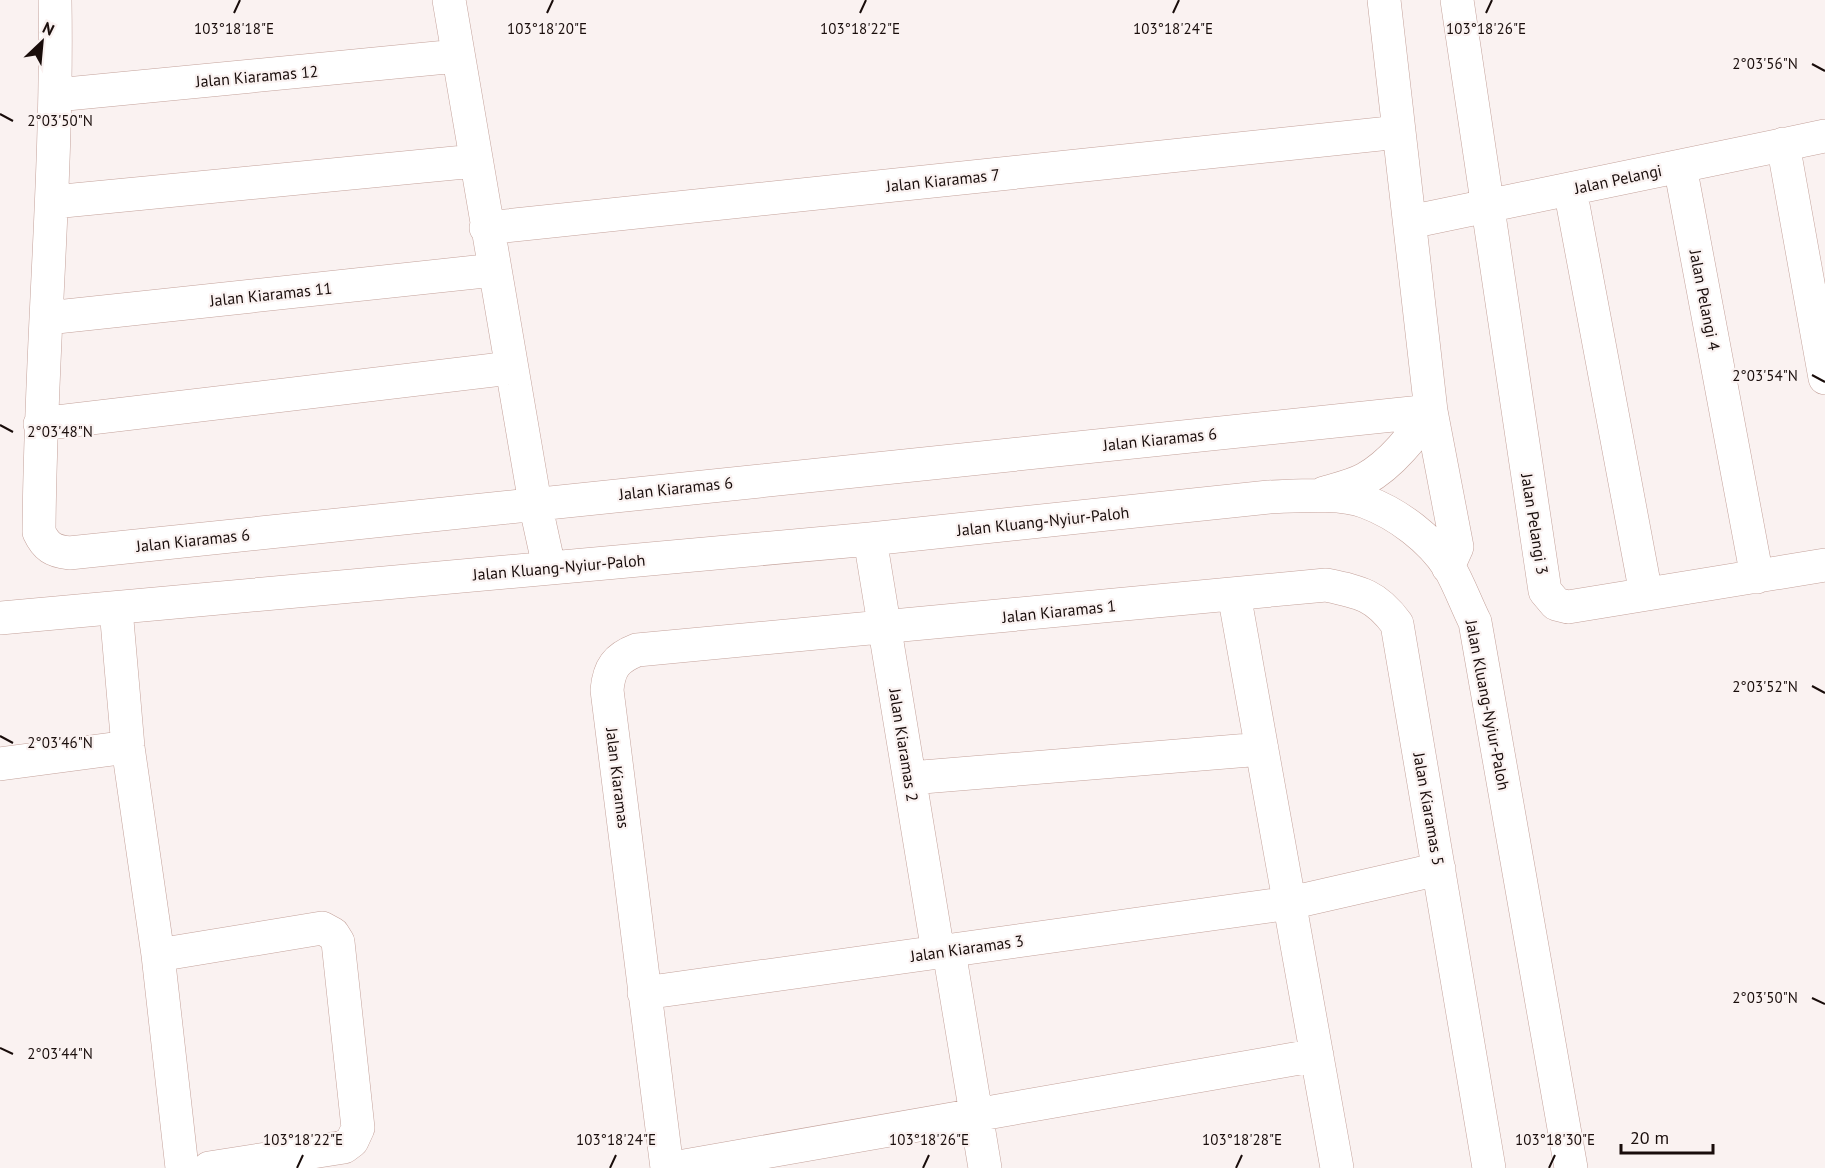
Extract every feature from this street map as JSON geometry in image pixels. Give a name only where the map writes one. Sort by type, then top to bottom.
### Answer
[{"type":"street","name":"Jalan Kiaramas 6","points":[[55,0],[56,95],[53,202],[40,424],[39,532],[44,543],[54,551],[69,554],[535,503],[1431,411]]},
{"type":"street","points":[[449,0],[486,228],[535,503],[549,567]]},
{"type":"street","points":[[1384,0],[1431,411],[1457,547],[1448,567]]},
{"type":"street","name":"Jalan Pelangi 3","points":[[1457,0],[1545,591],[1556,604],[1568,607],[1825,566]]},
{"type":"street","name":"Jalan Kiaramas 12","points":[[56,95],[457,56]]},
{"type":"street","name":"Jalan Kiaramas 7","points":[[486,228],[1399,132]]},
{"type":"street","name":"Jalan Pelangi","points":[[1410,222],[1825,136]]},
{"type":"street","points":[[1783,144],[1825,378]]},
{"type":"street","points":[[53,202],[475,161]]},
{"type":"street","name":"Jalan Pelangi 4","points":[[1680,166],[1757,576]]},
{"type":"street","points":[[1570,189],[1646,594]]},
{"type":"street","name":"Jalan Kiaramas 11","points":[[47,318],[494,270]]},
{"type":"street","points":[[40,424],[512,368]]},
{"type":"street","points":[[1316,496],[1362,480],[1375,473],[1406,444],[1431,411]]},
{"type":"street","name":"Jalan Kluang-Nyiur-Paloh","points":[[0,618],[870,539],[1269,497],[1316,496],[1365,501],[1406,523],[1429,544],[1448,567],[1475,622],[1566,1167]]},
{"type":"street","name":"Jalan Kiaramas 2","points":[[870,539],[909,778],[985,1168]]},
{"type":"street","name":"Jalan Kiaramas 5","points":[[1234,594],[1326,585],[1357,591],[1383,605],[1397,624],[1489,1168]]},
{"type":"street","points":[[1234,594],[1337,1168]]},
{"type":"street","name":"Jalan Kiaramas 1","points":[[885,628],[1234,594]]},
{"type":"street","points":[[116,609],[128,747],[158,955],[182,1168]]},
{"type":"street","name":"Jalan Kiaramas","points":[[667,1168],[607,690],[608,676],[614,663],[622,656],[637,650],[885,628]]},
{"type":"street","points":[[0,764],[128,747]]},
{"type":"street","points":[[909,778],[1262,749]]},
{"type":"street","name":"Jalan Kiaramas 3","points":[[644,993],[1290,903],[1439,869]]},
{"type":"street","points":[[158,955],[322,928],[333,934],[338,942],[358,1128],[352,1142],[344,1147],[209,1168]]},
{"type":"street","points":[[673,1168],[1317,1055]]}]
